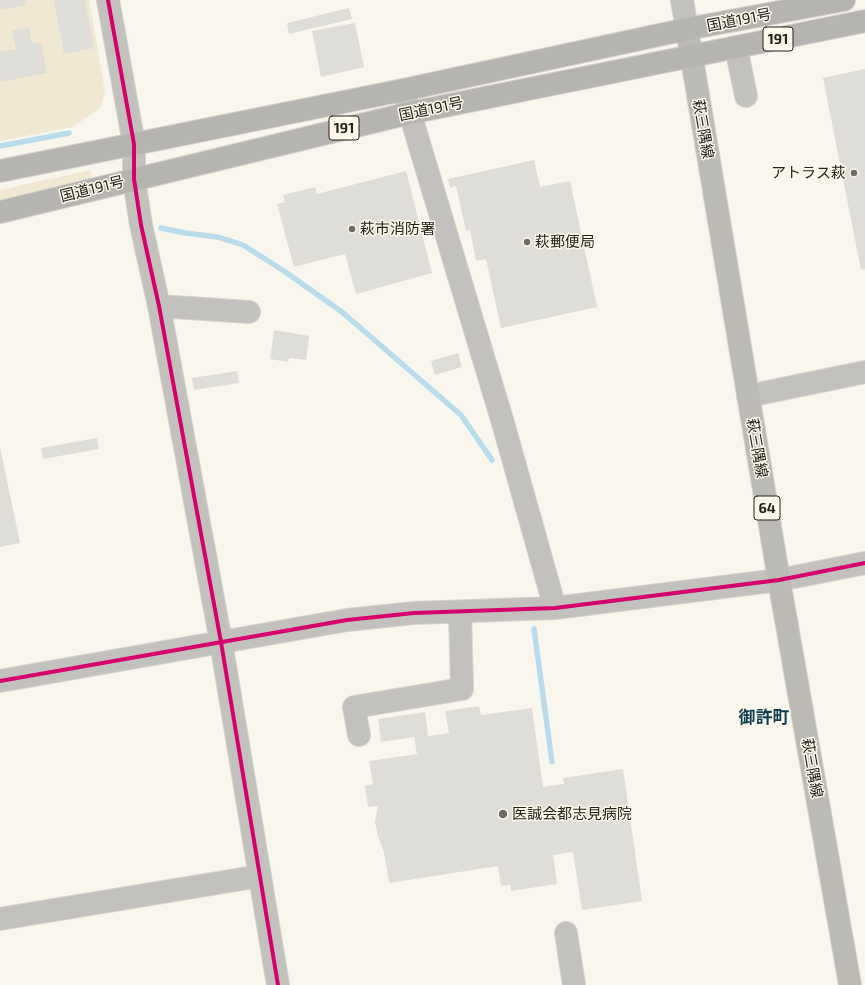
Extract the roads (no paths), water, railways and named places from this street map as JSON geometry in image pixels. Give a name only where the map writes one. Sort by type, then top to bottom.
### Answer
[{"type":"highway","name":"国道191号","points":[[0,171],[403,90],[686,29],[844,0]]},
{"type":"highway","name":"国道191号","points":[[0,212],[410,112],[865,21]]},
{"type":"main road","name":"萩三隅線","points":[[686,29],[779,580],[850,985]]},
{"type":"street","points":[[108,0],[134,144],[134,179],[141,226],[159,306],[221,642],[278,985]]},
{"type":"street","points":[[682,0],[686,29]]},
{"type":"street","points":[[736,47],[746,96]]},
{"type":"street","points":[[403,90],[503,423],[555,608]]},
{"type":"street","points":[[159,306],[248,312]]},
{"type":"street","points":[[748,396],[865,372]]},
{"type":"street","points":[[0,681],[347,620],[414,613],[555,608],[779,580],[865,563]]},
{"type":"street","points":[[359,734],[354,707],[462,689],[460,612]]},
{"type":"street","points":[[0,919],[260,876]]},
{"type":"street","points":[[566,933],[574,985]]},
{"type":"waterway","points":[[0,146],[69,133]]},
{"type":"waterway","points":[[161,228],[218,237],[243,245],[284,271],[342,312],[461,415],[492,460]]},
{"type":"waterway","points":[[534,629],[552,762]]},
{"type":"place","name":"アトラス萩","points":[[854,173]]},
{"type":"place","name":"萩市消防署","points":[[352,229]]},
{"type":"place","name":"萩郵便局","points":[[527,242]]},
{"type":"place","name":"医誠会都志見病院","points":[[503,814]]},
{"type":"district","name":"御許町","points":[[764,717]]}]
